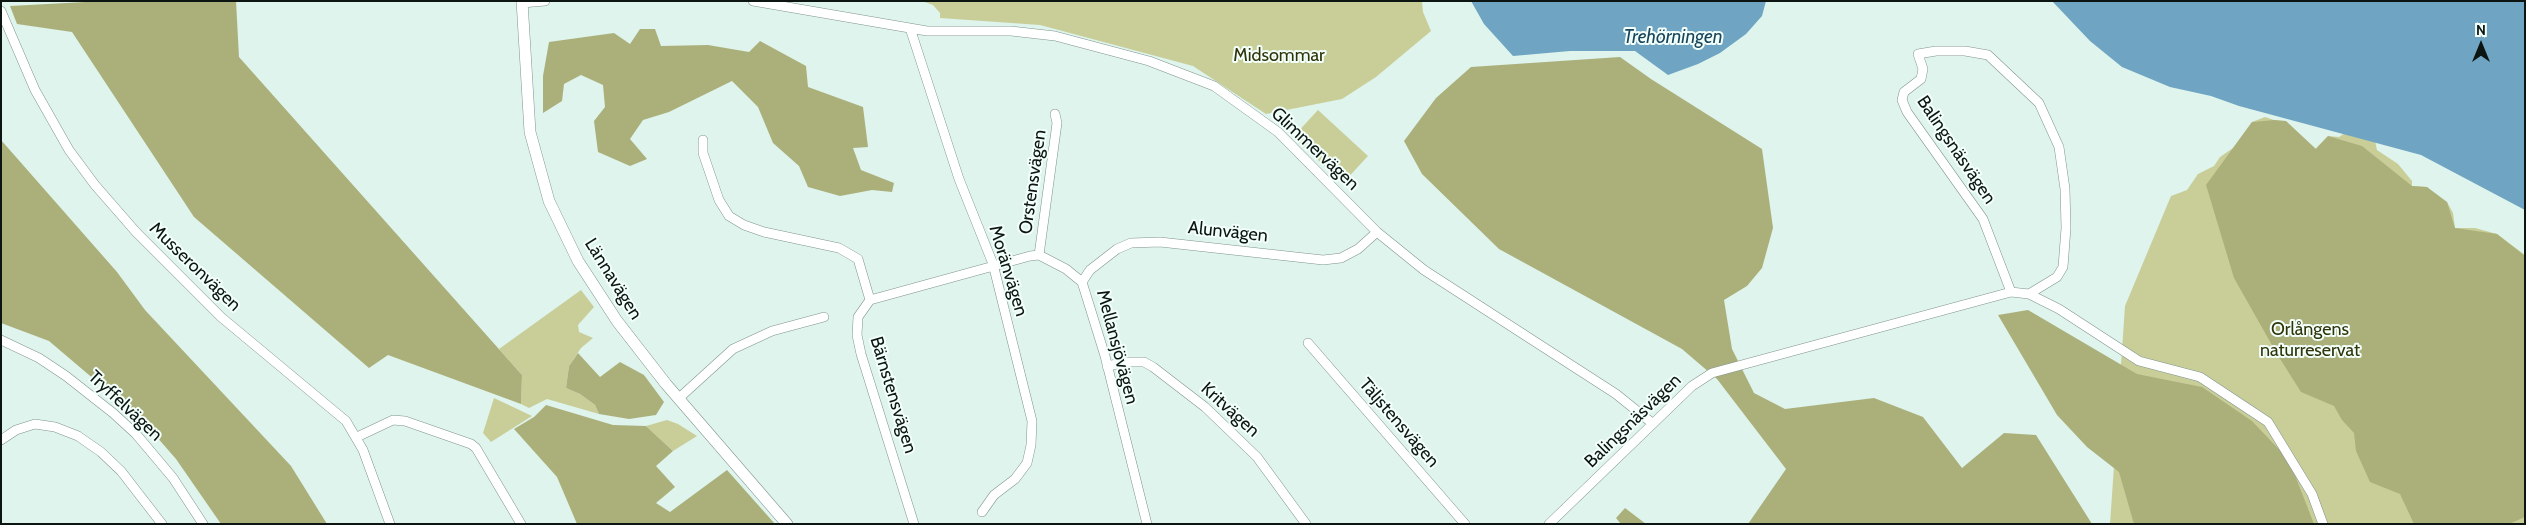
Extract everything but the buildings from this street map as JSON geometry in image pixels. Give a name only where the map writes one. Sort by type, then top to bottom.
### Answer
[{"type":"main road","name":"Lännavägen","points":[[522,2],[530,132],[549,201],[578,261],[617,321],[678,400],[787,524]]},
{"type":"street","points":[[522,2],[545,1]]},
{"type":"street","name":"Glimmervägen","points":[[753,1],[927,31],[1011,31],[1055,36],[1149,60],[1214,86],[1278,132],[1377,232],[1424,270],[1616,394],[1652,424]]},
{"type":"street","name":"Musseronvägen","points":[[1,11],[35,90],[54,124],[105,198],[221,317],[346,421],[357,437],[390,524]]},
{"type":"street","name":"Moränvägen","points":[[910,28],[959,179],[993,264],[1032,421],[1030,454],[1023,468],[1009,484],[994,495],[982,512]]},
{"type":"street","name":"Balingsnäsvägen","points":[[2011,292],[1983,219],[1902,100],[1904,92],[1921,79],[1923,69],[1918,54],[1955,51],[1988,55],[2039,103],[2059,146],[2066,189],[2066,228],[2062,267],[2057,277],[2029,294]]},
{"type":"street","name":"Orstensvägen","points":[[1040,255],[1057,122],[1055,114]]},
{"type":"street","points":[[703,140],[702,153],[719,200],[729,216],[744,225],[764,232],[840,248],[858,259],[870,300],[993,264],[1040,255]]},
{"type":"street","name":"Alunvägen","points":[[1082,282],[1090,270],[1117,249],[1131,243],[1160,242],[1323,260],[1342,258],[1358,249],[1377,232]]},
{"type":"street","name":"Mellansjövägen","points":[[1040,255],[1066,269],[1082,282],[1107,366],[1147,524]]},
{"type":"street","name":"Balingsnäsvägen","points":[[1550,524],[1692,386],[1712,373],[2011,292],[2029,294],[2059,309],[2139,361],[2200,377],[2268,422],[2312,494],[2323,524]]},
{"type":"street","name":"Bärnstensvägen","points":[[870,300],[858,317],[859,344],[914,524]]},
{"type":"street","points":[[678,400],[733,349],[772,331],[824,317]]},
{"type":"street","name":"Tryffelvägen","points":[[1,340],[38,358],[66,376],[118,418],[146,445],[173,478],[202,524]]},
{"type":"street","name":"Täljstensvägen","points":[[1308,343],[1465,524]]},
{"type":"street","name":"Kritvägen","points":[[1107,366],[1127,362],[1144,362],[1190,395],[1220,420],[1257,457],[1306,524]]},
{"type":"street","points":[[357,437],[392,420],[405,421],[471,444],[476,448],[521,524]]},
{"type":"street","points":[[1,440],[16,430],[35,424],[55,427],[78,436],[101,452],[121,471],[162,524]]},
{"type":"green space","points":[[104,1],[236,1],[239,57],[522,375],[521,404],[388,355],[369,368],[194,217],[72,32],[17,24],[10,6]]},
{"type":"green space","name":"Midsommar","points":[[922,1],[1422,1],[1423,12],[1431,31],[1376,77],[1342,99],[1266,114],[1193,66],[1040,25],[940,18],[940,13],[933,5]]},
{"type":"green space","points":[[640,29],[655,29],[661,46],[708,45],[749,52],[760,41],[806,66],[808,87],[863,107],[868,147],[853,148],[861,170],[894,183],[892,192],[872,190],[840,196],[808,187],[799,166],[773,143],[758,107],[732,81],[669,112],[643,120],[630,139],[647,159],[630,166],[598,152],[594,121],[605,107],[603,85],[581,75],[564,84],[562,101],[543,113],[543,76],[549,42],[614,33],[630,44]]},
{"type":"green space","points":[[1620,57],[1651,79],[1762,149],[1773,228],[1762,268],[1747,286],[1724,300],[1732,349],[1754,393],[1785,409],[1874,398],[1923,417],[1962,468],[2004,433],[2036,435],[2092,524],[1748,524],[1786,469],[1717,379],[1682,349],[1499,249],[1422,174],[1404,141],[1436,98],[1471,67]]},
{"type":"green space","points":[[1318,110],[1368,156],[1343,183],[1293,137]]},
{"type":"green space","name":"Orlångens naturreservat","points":[[2265,117],[2274,120],[2315,149],[2328,136],[2339,137],[2345,133],[2375,141],[2377,150],[2398,164],[2412,181],[2412,186],[2427,187],[2435,195],[2447,202],[2453,213],[2455,228],[2475,228],[2497,234],[2525,255],[2525,524],[2110,524],[2125,306],[2171,196],[2187,190],[2198,174],[2214,166],[2220,157],[2233,148],[2252,122]]},
{"type":"green space","points":[[2286,121],[2316,149],[2328,136],[2362,146],[2412,186],[2427,187],[2447,202],[2455,228],[2497,234],[2525,256],[2525,517],[2509,524],[2414,524],[2400,494],[2370,482],[2356,451],[2354,433],[2342,420],[2334,406],[2301,392],[2277,354],[2234,278],[2206,185],[2252,122]]},
{"type":"green space","points":[[1,140],[117,272],[145,310],[291,466],[327,524],[221,524],[176,459],[142,420],[49,341],[1,323]]},
{"type":"green space","points":[[581,290],[594,307],[578,325],[579,332],[593,338],[581,348],[569,366],[566,388],[580,394],[595,405],[599,414],[547,399],[529,408],[521,404],[522,375],[499,349]]},
{"type":"green space","points":[[2028,310],[2137,374],[2202,387],[2252,421],[2289,460],[2314,524],[2134,524],[2119,472],[2087,447],[2057,415],[1998,315]]},
{"type":"green space","points":[[578,353],[600,377],[620,362],[644,375],[664,402],[656,415],[629,419],[599,414],[595,405],[580,394],[566,388],[569,366]]},
{"type":"green space","points":[[494,398],[532,416],[491,442],[483,433]]},
{"type":"green space","points":[[546,405],[613,425],[646,426],[673,451],[656,466],[675,487],[656,503],[670,512],[727,470],[775,524],[577,524],[557,477],[514,429],[534,417]]},
{"type":"green space","points":[[667,420],[678,424],[697,436],[673,451],[646,426]]},
{"type":"green space","points":[[1625,508],[1646,524],[1621,524],[1616,518]]},
{"type":"water","name":"Trehörningen","points":[[1471,1],[1766,1],[1762,16],[1746,34],[1720,53],[1698,64],[1668,75],[1635,51],[1570,51],[1513,56],[1484,24]]},
{"type":"water","points":[[2052,1],[2525,1],[2525,210],[2421,155],[2239,106],[2211,96],[2170,87],[2122,67],[2090,41]]}]
